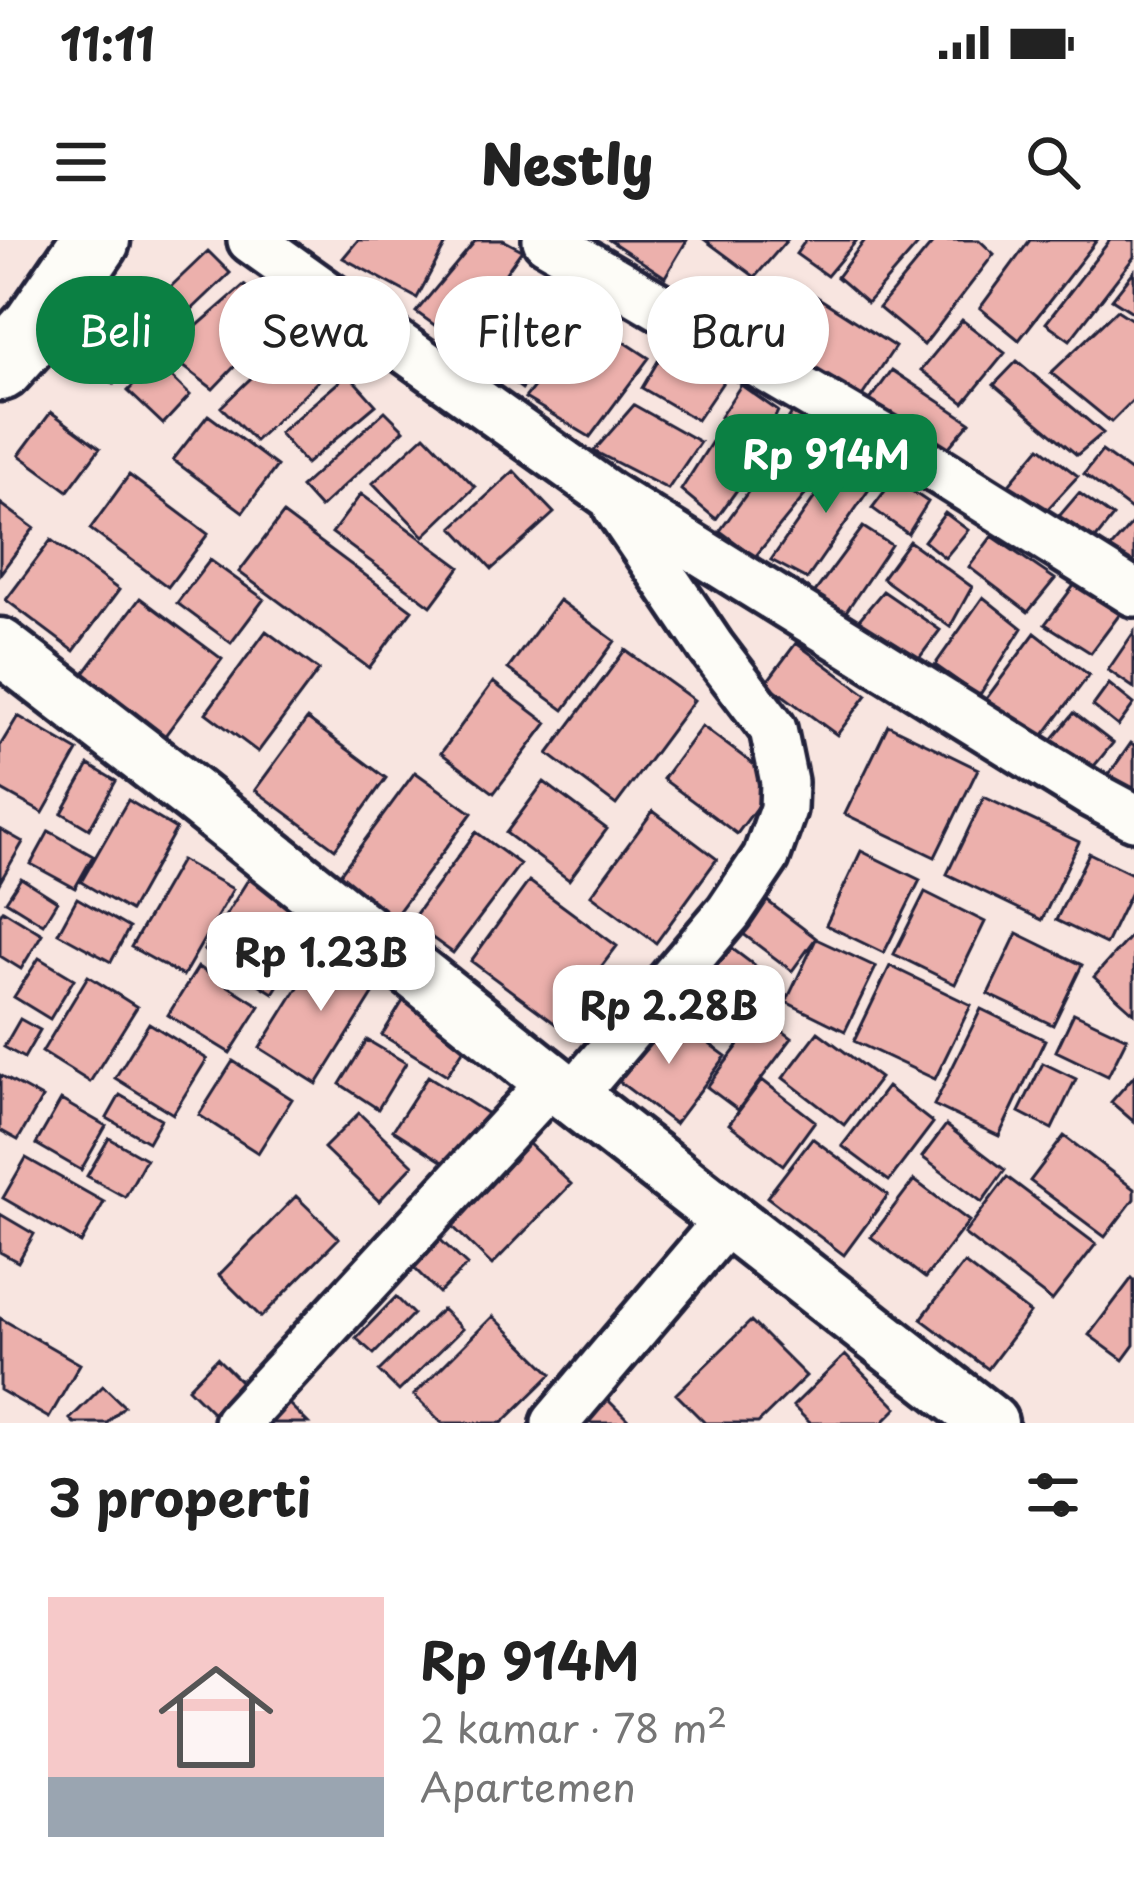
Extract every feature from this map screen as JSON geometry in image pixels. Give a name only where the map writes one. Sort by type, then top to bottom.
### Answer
[{"type":"highway","points":[[0,367],[37,326],[96,240]]},
{"type":"street","points":[[251,240],[609,495],[1134,817]]},
{"type":"street","points":[[546,240],[920,459],[1134,593]]},
{"type":"street","points":[[237,1423],[729,912],[766,857],[783,809],[784,782],[773,729],[711,647],[609,495]]},
{"type":"street","points":[[0,646],[728,1219],[969,1417]]},
{"type":"street","points":[[555,1423],[728,1219]]},
{"type":"building","points":[[358,240],[448,240],[417,298],[410,294],[410,276],[376,276],[343,258]]},
{"type":"building","points":[[476,240],[503,240],[522,250],[503,276],[446,276]]},
{"type":"building","points":[[609,240],[687,240],[663,276]]},
{"type":"building","points":[[705,240],[787,240],[754,276]]},
{"type":"building","points":[[806,240],[857,240],[827,276],[796,254]]},
{"type":"building","points":[[865,240],[922,240],[867,303],[837,277]]},
{"type":"building","points":[[935,240],[979,240],[994,254],[924,345],[879,308]]},
{"type":"building","points":[[1030,240],[1097,240],[1019,340],[980,308]]},
{"type":"building","points":[[1110,240],[1134,240],[1134,257],[1070,340],[1046,323]]},
{"type":"building","points":[[208,251],[230,273],[219,276],[219,284],[195,306],[195,276],[182,276]]},
{"type":"building","points":[[1134,271],[1134,313],[1112,299]]},
{"type":"building","points":[[434,290],[434,325],[416,312]]},
{"type":"building","points":[[829,305],[895,347],[858,402],[829,382]]},
{"type":"building","points":[[219,307],[219,383],[213,389],[195,375],[195,328]]},
{"type":"building","points":[[1117,310],[1134,321],[1134,399],[1111,422],[1051,373]]},
{"type":"building","points":[[962,320],[1005,353],[964,403],[921,370]]},
{"type":"building","points":[[623,341],[647,357],[590,437],[525,398],[536,384],[623,384]]},
{"type":"building","points":[[1017,361],[1103,433],[1077,455],[994,385]]},
{"type":"building","points":[[892,370],[970,422],[943,454],[868,403]]},
{"type":"building","points":[[647,380],[647,384],[722,384],[697,420],[642,388]]},
{"type":"building","points":[[135,384],[179,384],[190,395],[163,424],[128,391]]},
{"type":"building","points":[[245,384],[315,384],[255,441],[221,407]]},
{"type":"building","points":[[336,384],[357,384],[376,405],[306,464],[279,433]]},
{"type":"building","points":[[741,385],[778,411],[762,445],[720,417]]},
{"type":"building","points":[[634,405],[700,442],[668,489],[594,451]]},
{"type":"building","points":[[794,410],[840,443],[820,471],[773,441]]},
{"type":"building","points":[[385,411],[404,430],[320,508],[301,487]]},
{"type":"building","points":[[51,412],[100,448],[68,491],[19,455]]},
{"type":"building","points":[[208,415],[277,466],[243,512],[173,460]]},
{"type":"building","points":[[722,426],[760,458],[716,519],[681,490]]},
{"type":"building","points":[[425,435],[475,487],[424,536],[373,483]]},
{"type":"building","points":[[1040,447],[1078,476],[1043,514],[1005,489]]},
{"type":"building","points":[[847,451],[879,475],[807,579],[771,560]]},
{"type":"building","points":[[1102,451],[1134,474],[1134,512],[1084,474]]},
{"type":"building","points":[[775,454],[814,484],[755,557],[720,531]]},
{"type":"building","points":[[514,471],[554,513],[492,569],[453,527]]},
{"type":"building","points":[[129,475],[208,534],[168,587],[90,529]]},
{"type":"building","points":[[894,479],[928,502],[908,534],[872,508]]},
{"type":"building","points":[[1079,493],[1113,517],[1090,546],[1055,521]]},
{"type":"building","points":[[361,494],[460,567],[431,606],[332,533]]},
{"type":"building","points":[[0,503],[34,528],[0,574]]},
{"type":"building","points":[[945,513],[968,530],[945,558],[924,541]]},
{"type":"building","points":[[283,514],[412,610],[369,668],[239,572]]},
{"type":"building","points":[[863,527],[891,545],[839,622],[809,600]]},
{"type":"building","points":[[1134,527],[1134,574],[1106,553]]},
{"type":"building","points":[[992,536],[1055,579],[1028,612],[969,567]]},
{"type":"building","points":[[51,540],[119,590],[74,651],[6,600]]},
{"type":"building","points":[[909,541],[972,587],[950,627],[882,578]]},
{"type":"building","points":[[210,560],[264,599],[231,643],[177,603]]},
{"type":"building","points":[[1075,584],[1120,614],[1091,653],[1045,624]]},
{"type":"building","points":[[883,591],[940,630],[914,665],[857,622]]},
{"type":"building","points":[[983,597],[1022,628],[979,696],[935,665]]},
{"type":"building","points":[[140,598],[222,659],[164,737],[82,676]]},
{"type":"building","points":[[559,600],[615,641],[564,710],[508,669]]},
{"type":"building","points":[[266,631],[319,670],[258,752],[206,713]]},
{"type":"building","points":[[1134,632],[1134,688],[1108,670]]},
{"type":"building","points":[[1035,633],[1089,675],[1038,743],[983,703]]},
{"type":"building","points":[[796,643],[867,695],[837,735],[766,683]]},
{"type":"building","points":[[625,650],[694,700],[616,805],[548,754]]},
{"type":"building","points":[[493,682],[547,723],[494,793],[441,753]]},
{"type":"building","points":[[1109,684],[1134,704],[1118,726],[1093,706]]},
{"type":"building","points":[[1074,713],[1113,743],[1085,777],[1046,747]]},
{"type":"building","points":[[18,716],[78,751],[43,813],[0,789],[0,746]]},
{"type":"building","points":[[307,719],[386,778],[335,849],[255,790]]},
{"type":"building","points":[[888,725],[978,769],[935,857],[845,814]]},
{"type":"building","points":[[702,726],[776,781],[737,834],[663,779]]},
{"type":"building","points":[[1134,745],[1134,801],[1105,780]]},
{"type":"building","points":[[89,765],[116,781],[89,829],[62,813]]},
{"type":"building","points":[[415,772],[472,813],[393,919],[337,878]]},
{"type":"building","points":[[544,782],[607,829],[569,880],[506,833]]},
{"type":"building","points":[[984,797],[1079,842],[1042,920],[947,874]]},
{"type":"building","points":[[128,800],[176,829],[130,911],[81,882]]},
{"type":"building","points":[[653,811],[717,859],[656,943],[591,895]]},
{"type":"building","points":[[0,829],[23,842],[0,882]]},
{"type":"building","points":[[49,831],[93,856],[75,888],[31,864]]},
{"type":"building","points":[[476,832],[520,864],[453,953],[410,922]]},
{"type":"building","points":[[861,851],[920,880],[884,953],[826,925]]},
{"type":"building","points":[[1089,853],[1134,875],[1134,886],[1106,944],[1056,920]]},
{"type":"building","points":[[181,860],[233,889],[183,976],[131,947]]},
{"type":"building","points":[[256,867],[326,910],[273,993],[204,950]]},
{"type":"building","points":[[21,878],[57,901],[43,924],[6,901]]},
{"type":"building","points":[[529,881],[617,946],[557,1025],[471,961]]},
{"type":"building","points":[[925,892],[985,922],[955,984],[894,954]]},
{"type":"building","points":[[758,894],[816,938],[792,971],[734,927]]},
{"type":"building","points":[[77,898],[129,928],[111,962],[58,933]]},
{"type":"building","points":[[3,910],[42,934],[21,969],[0,956]]},
{"type":"building","points":[[1134,932],[1134,1013],[1094,977]]},
{"type":"building","points":[[1017,933],[1082,965],[1053,1025],[988,994]]},
{"type":"building","points":[[718,938],[779,984],[739,1039],[677,992]]},
{"type":"building","points":[[816,939],[876,967],[845,1031],[786,1002]]},
{"type":"building","points":[[325,944],[382,980],[317,1084],[260,1048]]},
{"type":"building","points":[[39,958],[74,979],[50,1019],[14,997]]},
{"type":"building","points":[[890,966],[971,1005],[935,1079],[854,1041]]},
{"type":"building","points":[[198,967],[260,1006],[230,1053],[168,1015]]},
{"type":"building","points":[[88,976],[137,1007],[90,1082],[42,1052]]},
{"type":"building","points":[[411,988],[477,1029],[447,1075],[382,1035]]},
{"type":"building","points":[[981,1009],[1045,1040],[999,1136],[934,1105]]},
{"type":"building","points":[[663,1010],[726,1056],[675,1124],[613,1077]]},
{"type":"building","points":[[1074,1013],[1127,1038],[1108,1076],[1056,1051]]},
{"type":"building","points":[[761,1015],[792,1038],[738,1110],[707,1087]]},
{"type":"building","points":[[20,1019],[40,1030],[24,1058],[4,1047]]},
{"type":"building","points":[[149,1023],[207,1059],[173,1114],[115,1078]]},
{"type":"building","points":[[818,1032],[880,1078],[844,1125],[783,1078]]},
{"type":"building","points":[[367,1040],[406,1063],[378,1109],[340,1084]]},
{"type":"building","points":[[233,1061],[292,1099],[258,1153],[199,1115]]},
{"type":"building","points":[[1043,1063],[1076,1079],[1052,1129],[1019,1112]]},
{"type":"building","points":[[0,1075],[42,1098],[18,1140],[0,1130]]},
{"type":"building","points":[[428,1076],[488,1114],[454,1169],[393,1130]]},
{"type":"building","points":[[1134,1076],[1134,1122],[1111,1102]]},
{"type":"building","points":[[762,1080],[815,1121],[783,1165],[729,1124]]},
{"type":"building","points":[[887,1087],[933,1123],[889,1181],[842,1146]]},
{"type":"building","points":[[120,1095],[161,1119],[148,1142],[107,1118]]},
{"type":"building","points":[[61,1100],[106,1126],[81,1170],[36,1144]]},
{"type":"building","points":[[359,1113],[413,1165],[379,1201],[324,1148]]},
{"type":"building","points":[[946,1125],[1005,1170],[982,1202],[922,1157]]},
{"type":"building","points":[[1064,1136],[1134,1189],[1134,1199],[1105,1237],[1030,1181]]},
{"type":"building","points":[[109,1138],[146,1159],[125,1197],[87,1176]]},
{"type":"building","points":[[812,1138],[888,1195],[844,1255],[767,1197]]},
{"type":"building","points":[[527,1142],[571,1184],[492,1265],[448,1222]]},
{"type":"building","points":[[26,1158],[104,1202],[81,1243],[3,1198]]},
{"type":"building","points":[[1007,1177],[1096,1244],[1052,1301],[964,1234]]},
{"type":"building","points":[[914,1180],[969,1221],[925,1278],[871,1237]]},
{"type":"building","points":[[296,1196],[339,1238],[261,1317],[219,1275]]},
{"type":"building","points":[[0,1214],[34,1234],[18,1262],[0,1252]]},
{"type":"building","points":[[427,1227],[467,1265],[439,1293],[400,1254]]},
{"type":"building","points":[[964,1263],[1030,1313],[988,1369],[921,1319]]},
{"type":"building","points":[[1132,1278],[1134,1345],[1123,1360],[1089,1335]]},
{"type":"building","points":[[396,1297],[413,1314],[374,1354],[356,1338]]},
{"type":"building","points":[[442,1309],[462,1329],[399,1391],[379,1371]]},
{"type":"building","points":[[493,1316],[552,1374],[502,1423],[442,1423],[414,1395]]},
{"type":"building","points":[[0,1318],[80,1364],[49,1418],[0,1390]]},
{"type":"building","points":[[751,1321],[806,1376],[758,1423],[705,1423],[676,1394]]},
{"type":"building","points":[[845,1355],[897,1408],[882,1423],[810,1423],[793,1406]]},
{"type":"building","points":[[217,1358],[249,1390],[220,1420],[188,1388]]},
{"type":"building","points":[[103,1386],[124,1406],[107,1423],[74,1423],[70,1419]]},
{"type":"building","points":[[600,1392],[631,1423],[569,1423]]},
{"type":"building","points":[[288,1403],[308,1423],[269,1423]]}]
